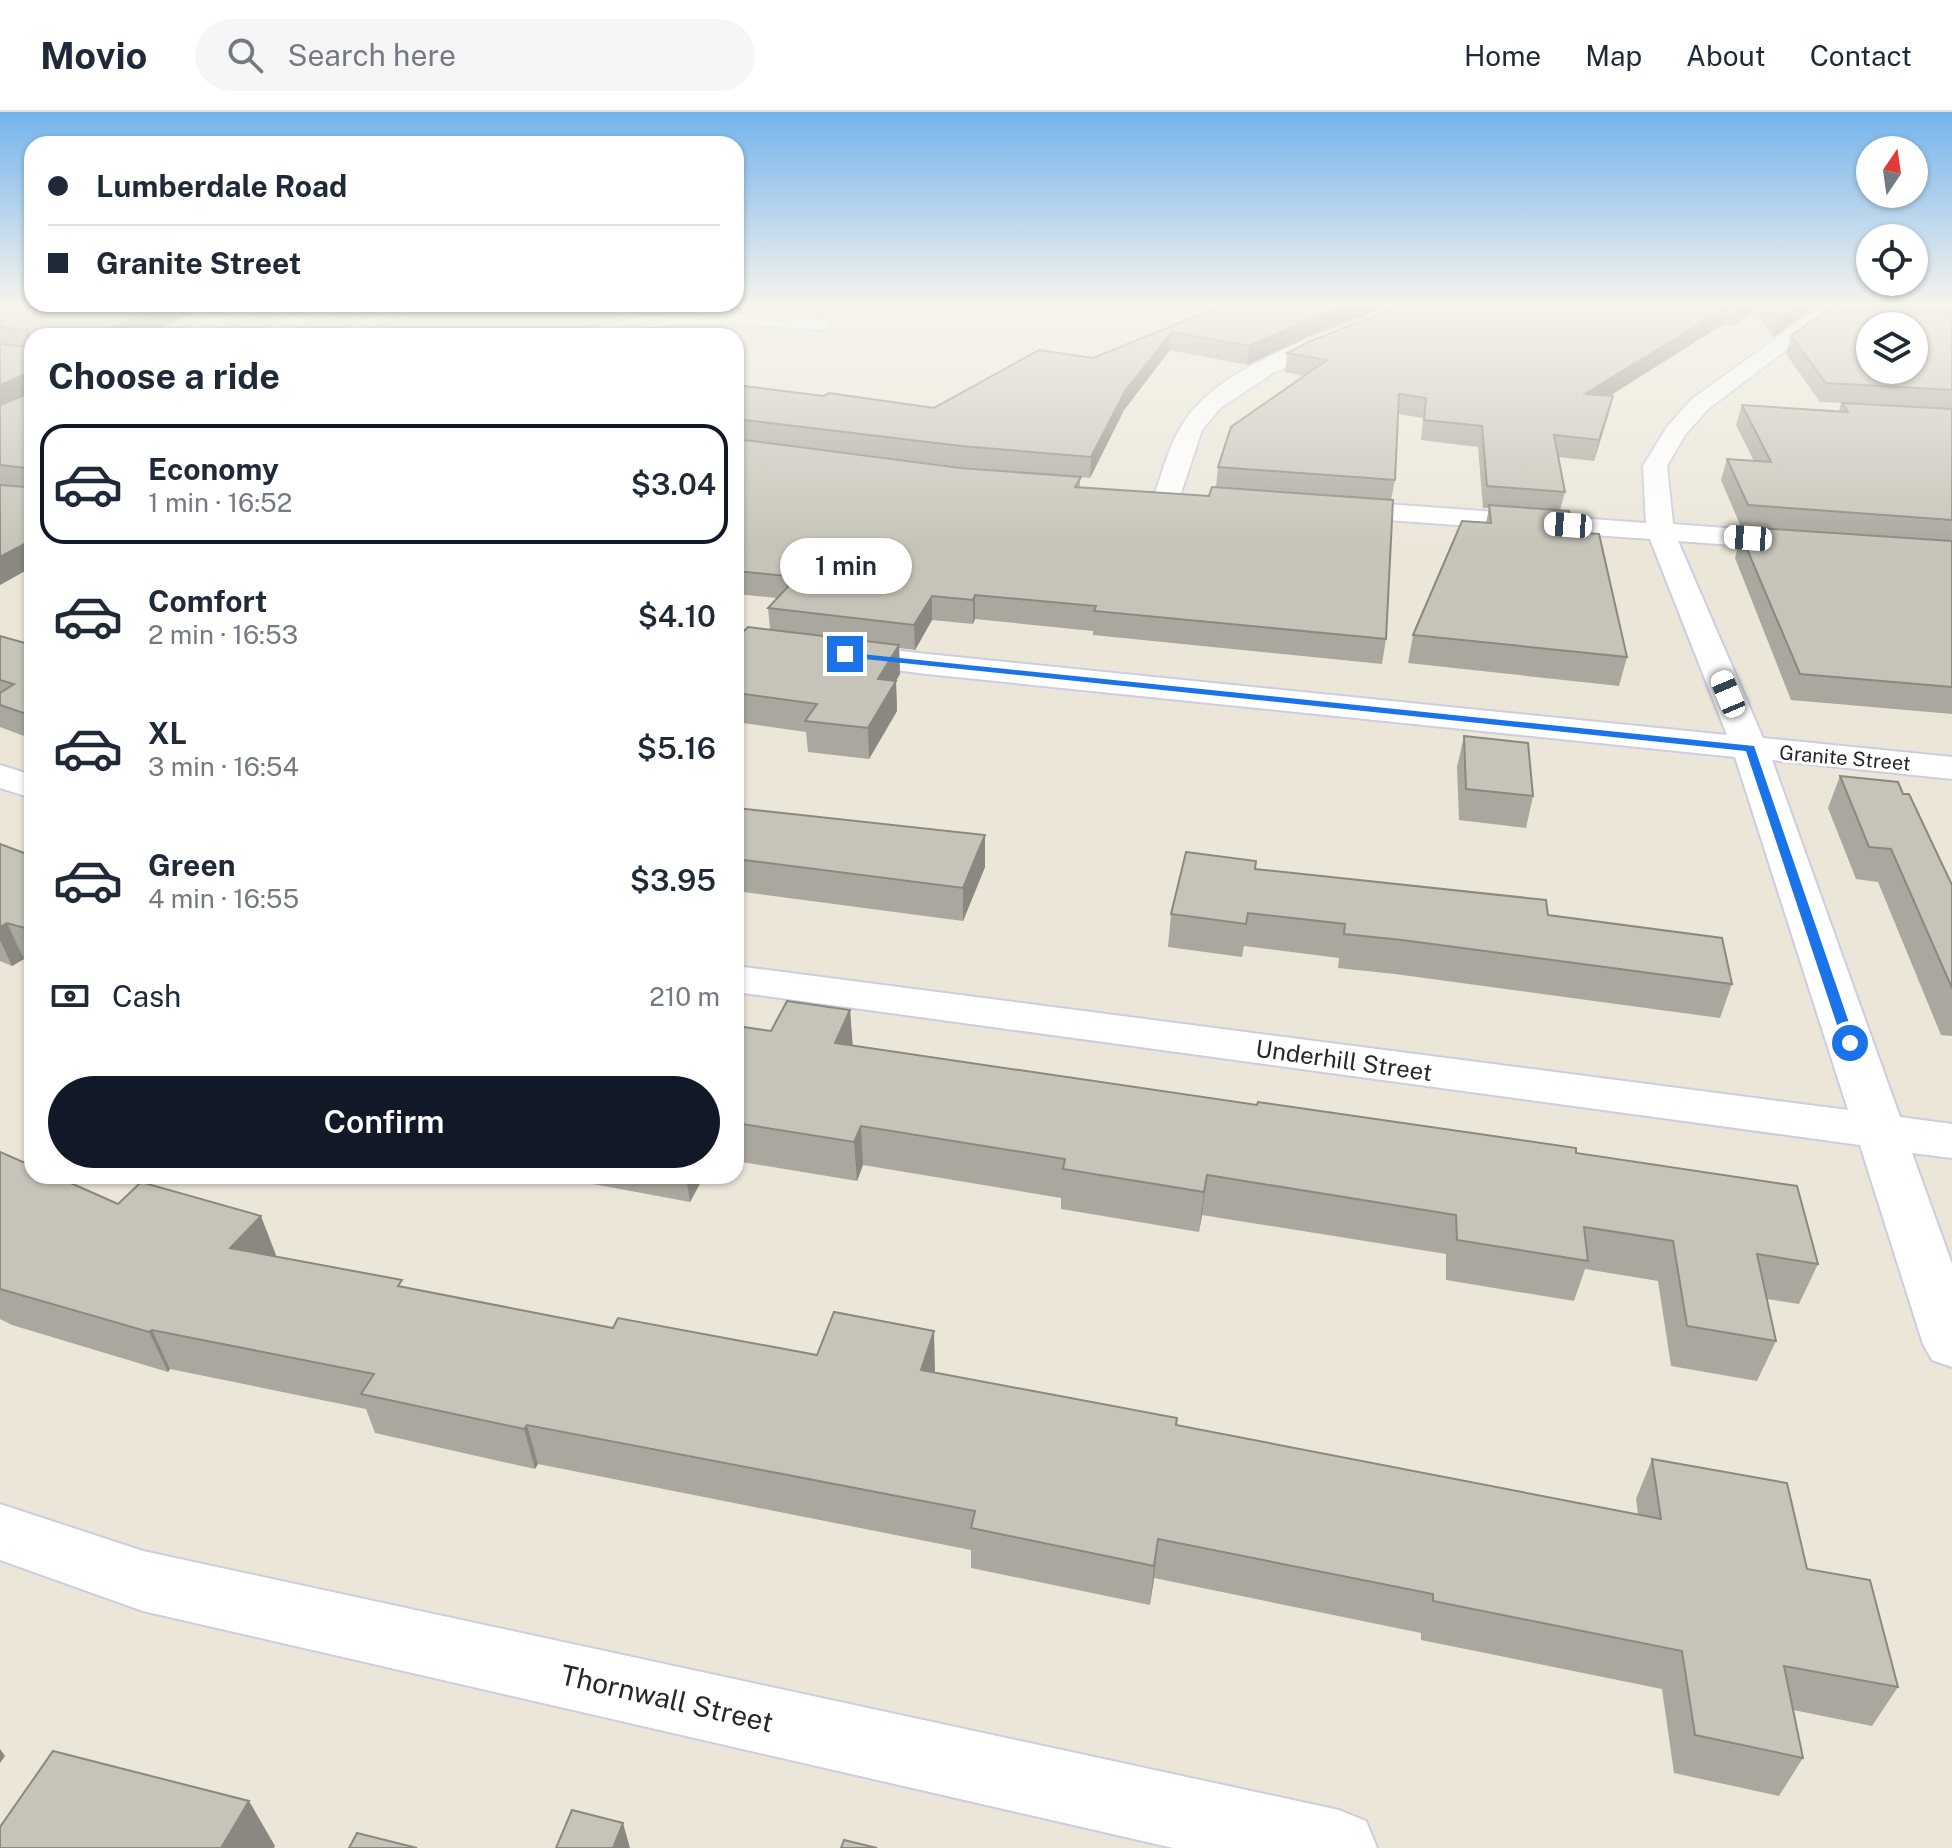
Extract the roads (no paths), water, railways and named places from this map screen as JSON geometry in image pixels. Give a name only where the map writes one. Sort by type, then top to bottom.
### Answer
[{"type":"street","points":[[1167,496],[1194,423],[1213,401],[1236,387]]},
{"type":"street","points":[[1736,387],[1675,432],[1655,466],[1660,531],[1750,748],[1952,1344]]},
{"type":"street","points":[[1135,494],[1198,499]]},
{"type":"street","points":[[1310,507],[1829,544]]},
{"type":"street","name":"Granite Street","points":[[744,642],[927,664],[1952,768]]},
{"type":"street","points":[[0,776],[24,784]]},
{"type":"street","name":"Underhill Street","points":[[744,980],[1952,1141]]},
{"type":"street","name":"Thornwall Street","points":[[0,1532],[143,1581],[1339,1848]]}]
